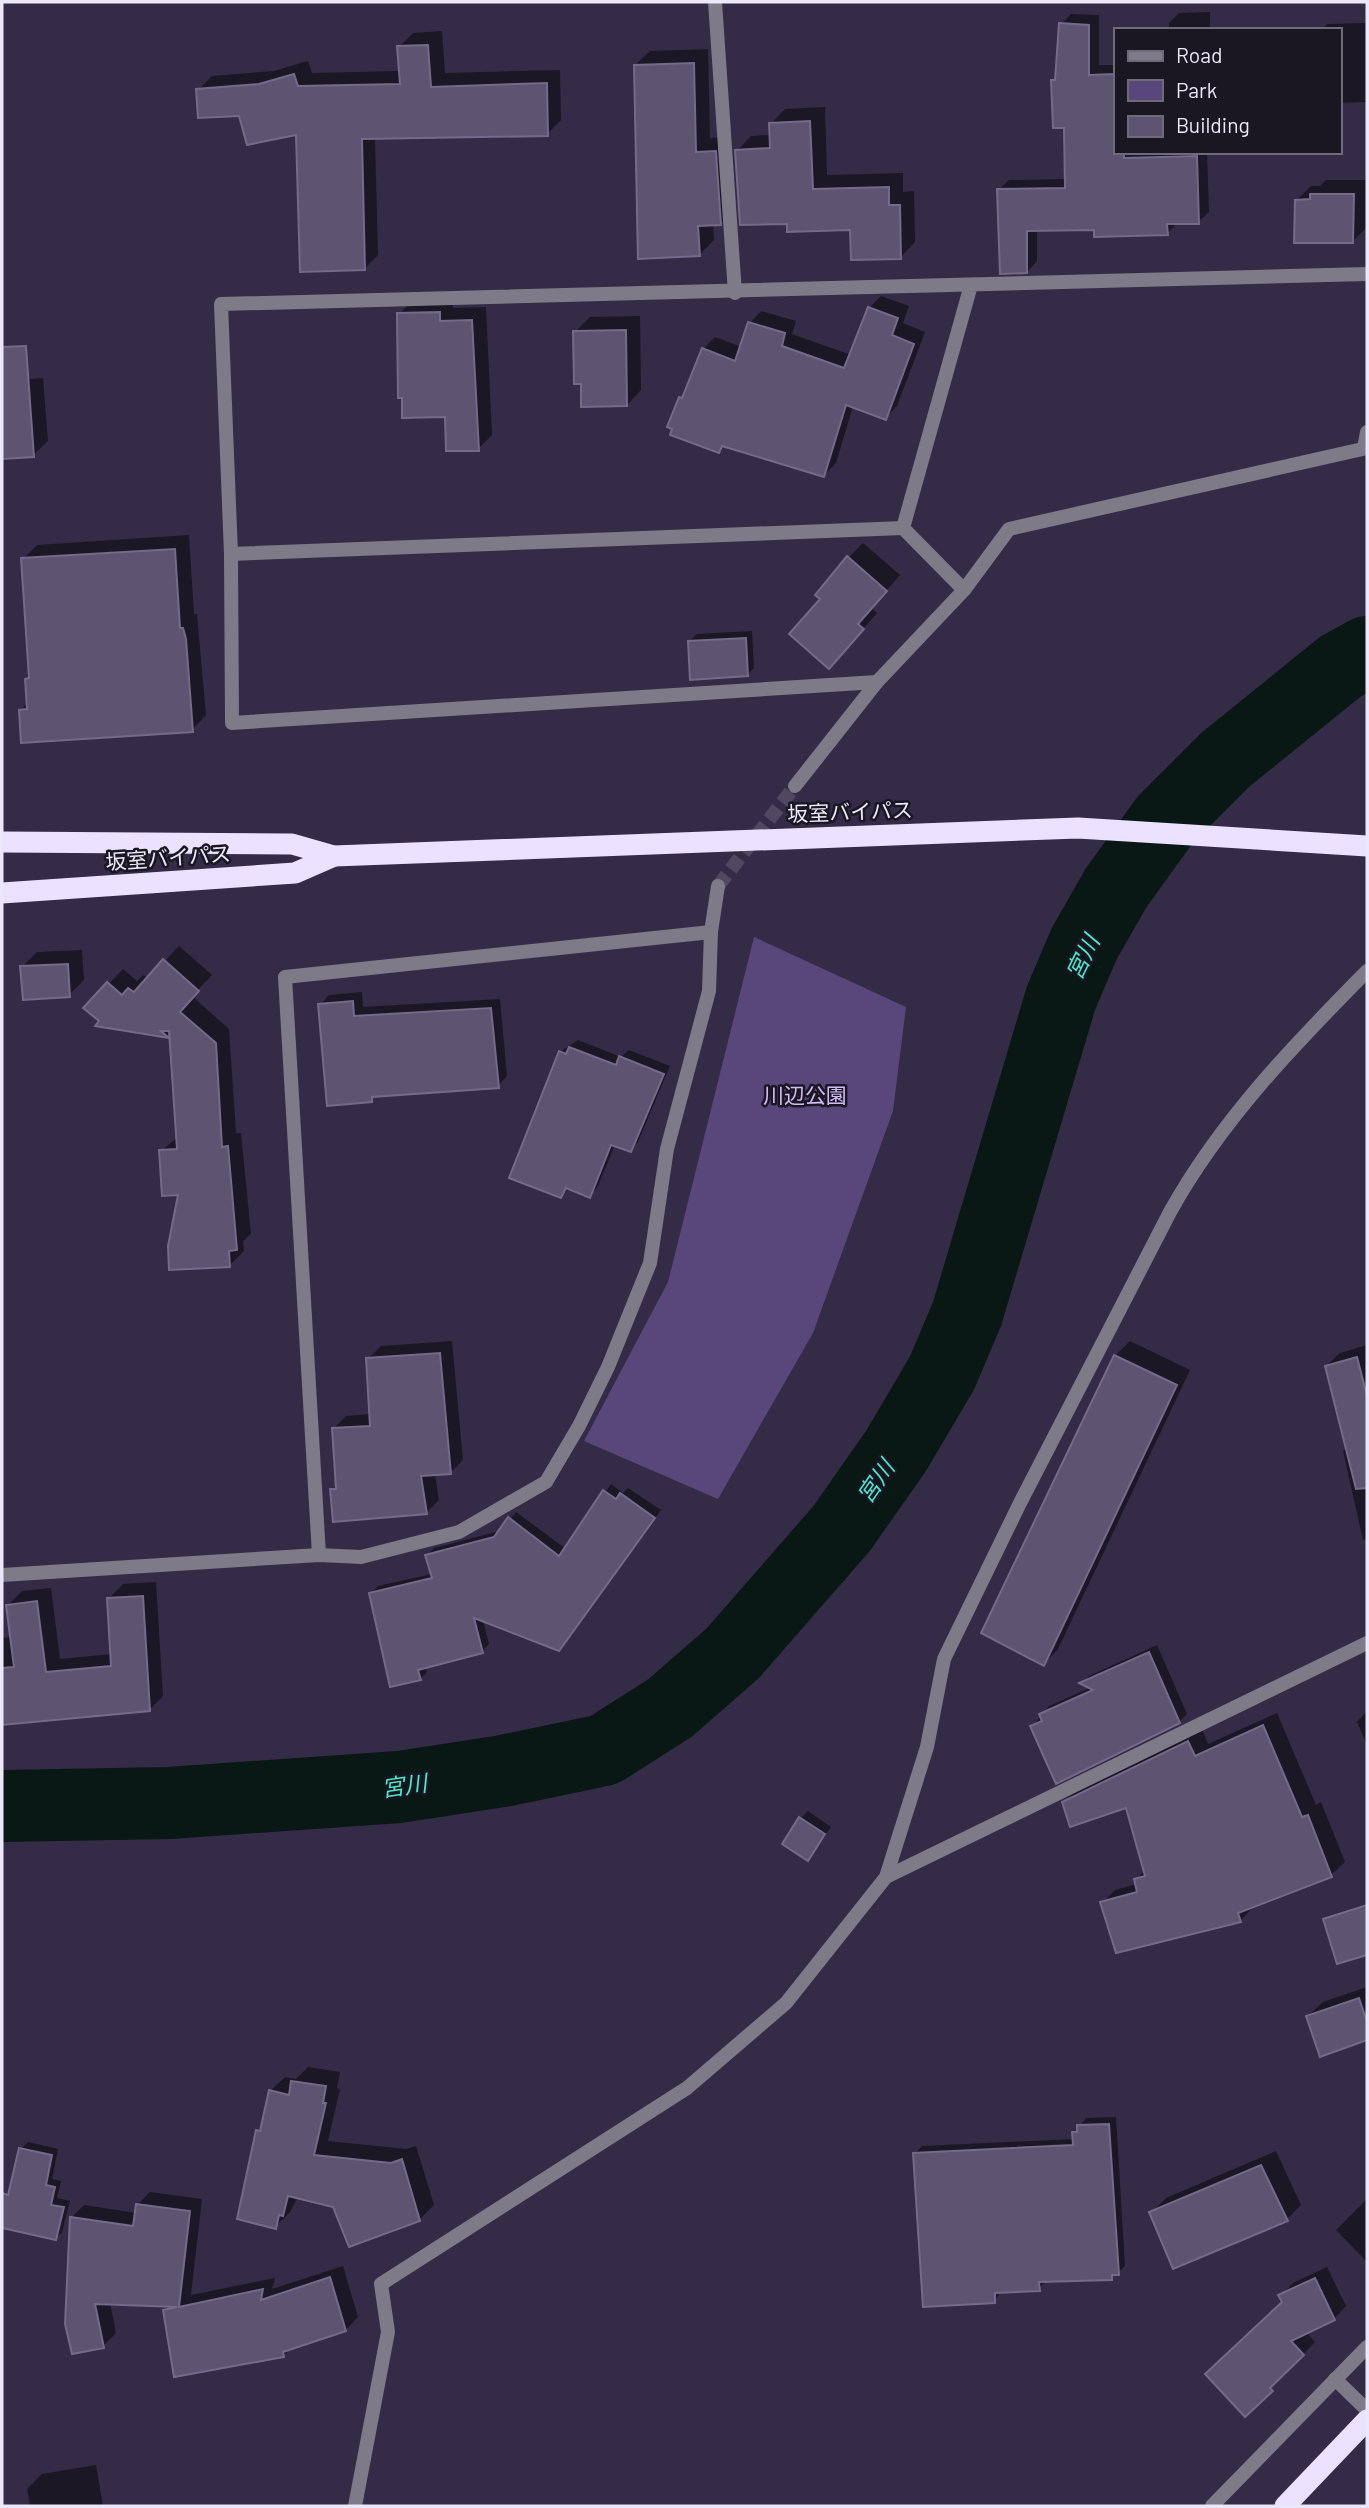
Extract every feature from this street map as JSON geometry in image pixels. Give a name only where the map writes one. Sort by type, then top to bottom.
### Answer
[{"type":"highway","name":"坂室バイパス","points":[[2,842],[292,844],[334,856],[1078,828],[1367,846]]},
{"type":"highway","name":"坂室バイパス","points":[[2,893],[295,873],[334,856]]},
{"type":"highway","points":[[1285,2506],[1367,2420]]},
{"type":"street","points":[[715,2],[734,293]]},
{"type":"street","points":[[877,682],[232,723],[230,554],[221,304],[734,293],[1367,274]]},
{"type":"street","points":[[903,528],[971,285]]},
{"type":"street","points":[[795,786],[877,682],[964,590],[1009,529],[1366,448],[1367,432]]},
{"type":"street","points":[[230,554],[903,528],[964,590]]},
{"type":"street","points":[[2,1575],[319,1555],[361,1558],[459,1532],[546,1482],[579,1426],[608,1367],[650,1264],[667,1149],[709,991],[711,932],[718,886]]},
{"type":"street","points":[[319,1555],[285,977],[711,932]]},
{"type":"street","points":[[355,2506],[388,2332],[381,2284],[687,2088],[786,2003],[886,1877],[927,1747],[944,1659],[1170,1212],[1196,1165],[1285,1054],[1367,971]]},
{"type":"street","points":[[886,1877],[1367,1643]]},
{"type":"street","points":[[1212,2506],[1367,2347]]},
{"type":"street","points":[[1335,2379],[1367,2410]]},
{"type":"green space","name":"川辺公園","points":[[754,937],[906,1007],[893,1111],[813,1333],[718,1499],[584,1441],[668,1282]]},
{"type":"building","points":[[1059,23],[1089,25],[1089,75],[1114,74],[1114,154],[1124,154],[1124,158],[1197,156],[1199,224],[1167,224],[1168,235],[1094,237],[1094,230],[1027,231],[1027,273],[1000,274],[997,189],[1065,188],[1064,128],[1053,128],[1051,80],[1055,80]]},
{"type":"building","points":[[428,45],[431,87],[547,83],[548,136],[362,139],[365,270],[300,272],[296,135],[247,145],[239,116],[198,118],[196,89],[259,84],[294,74],[298,86],[400,84],[397,46]]},
{"type":"building","points":[[694,63],[696,152],[716,151],[721,225],[698,226],[700,256],[638,259],[634,65]]},
{"type":"building","points":[[810,121],[813,189],[889,187],[889,205],[900,205],[901,259],[851,260],[850,230],[787,232],[787,224],[740,225],[735,150],[770,148],[769,123]]},
{"type":"building","points":[[1310,194],[1354,194],[1353,243],[1294,243],[1295,200],[1310,199]]},
{"type":"building","points":[[868,307],[898,318],[892,335],[914,344],[886,420],[846,405],[824,477],[722,446],[719,453],[670,435],[672,429],[667,427],[702,348],[735,361],[748,322],[785,333],[782,346],[844,368]]},
{"type":"building","points":[[440,312],[440,321],[472,320],[479,451],[446,451],[445,417],[402,418],[402,398],[398,398],[397,313]]},
{"type":"building","points":[[626,330],[627,406],[581,407],[581,384],[574,384],[573,331]]},
{"type":"building","points":[[26,346],[34,457],[2,459],[2,347]]},
{"type":"building","points":[[175,549],[180,628],[183,628],[186,639],[193,732],[21,743],[19,710],[27,709],[25,679],[29,678],[21,558]]},
{"type":"building","points":[[847,556],[887,591],[858,624],[864,629],[829,669],[789,634],[820,599],[815,595]]},
{"type":"building","points":[[746,638],[748,676],[690,680],[688,641]]},
{"type":"building","points":[[163,959],[199,991],[180,1012],[216,1043],[222,1147],[228,1146],[237,1250],[229,1251],[230,1267],[169,1270],[168,1246],[178,1195],[162,1196],[159,1150],[177,1149],[169,1031],[161,1031],[169,1038],[95,1026],[99,1021],[83,1008],[107,982],[122,995],[128,988],[134,992]]},
{"type":"building","points":[[68,964],[70,997],[23,1000],[20,966]]},
{"type":"building","points":[[353,1001],[354,1016],[491,1008],[499,1088],[372,1097],[372,1102],[327,1106],[318,1004]]},
{"type":"building","points":[[569,1047],[616,1065],[619,1056],[664,1074],[631,1152],[611,1145],[590,1198],[566,1188],[561,1198],[509,1178],[559,1051],[566,1054]]},
{"type":"building","points":[[440,1353],[451,1474],[421,1476],[427,1514],[333,1522],[330,1489],[336,1489],[332,1428],[370,1426],[366,1358]]},
{"type":"building","points":[[1114,1355],[1177,1385],[1044,1666],[981,1633]]},
{"type":"building","points":[[1357,1357],[1367,1396],[1367,1488],[1356,1489],[1325,1366]]},
{"type":"building","points":[[603,1490],[616,1499],[620,1493],[655,1518],[559,1651],[474,1618],[483,1653],[418,1670],[421,1680],[390,1687],[369,1593],[432,1578],[425,1555],[494,1537],[508,1517],[559,1556]]},
{"type":"building","points":[[143,1596],[150,1711],[2,1725],[2,1668],[14,1667],[6,1605],[37,1601],[46,1672],[111,1666],[107,1598]]},
{"type":"building","points":[[1149,1652],[1180,1723],[1056,1784],[1030,1726],[1042,1721],[1039,1714],[1093,1690],[1079,1683]]},
{"type":"building","points":[[1263,1725],[1302,1817],[1308,1815],[1332,1877],[1238,1913],[1241,1922],[1116,1953],[1100,1902],[1137,1892],[1134,1879],[1145,1876],[1126,1808],[1070,1827],[1062,1802],[1188,1741],[1195,1756]]},
{"type":"building","points":[[799,1817],[825,1834],[808,1861],[782,1844]]},
{"type":"building","points":[[1367,1905],[1367,1955],[1337,1964],[1323,1919]]},
{"type":"building","points":[[1359,1998],[1367,2022],[1367,2040],[1320,2057],[1306,2016]]},
{"type":"building","points":[[291,2081],[326,2086],[323,2103],[326,2103],[314,2155],[391,2163],[402,2159],[420,2221],[349,2247],[333,2207],[288,2196],[283,2216],[279,2215],[276,2229],[237,2219],[256,2130],[260,2131],[269,2090],[289,2095]]},
{"type":"building","points":[[1109,2124],[1119,2275],[1112,2275],[1112,2280],[1039,2282],[1040,2291],[995,2293],[995,2303],[923,2307],[913,2153],[1073,2145],[1072,2132],[1077,2132],[1077,2125]]},
{"type":"building","points":[[19,2148],[52,2155],[46,2185],[55,2187],[51,2205],[64,2207],[56,2240],[2,2228],[2,2193],[8,2195]]},
{"type":"building","points":[[1261,2165],[1288,2221],[1173,2269],[1149,2212]]},
{"type":"building","points":[[136,2204],[190,2211],[179,2307],[263,2289],[261,2300],[330,2277],[346,2331],[283,2352],[284,2357],[174,2377],[163,2310],[177,2307],[95,2304],[104,2348],[72,2354],[65,2324],[70,2217],[133,2226]]},
{"type":"building","points":[[1315,2278],[1335,2320],[1291,2341],[1304,2355],[1270,2388],[1273,2391],[1245,2417],[1205,2374],[1282,2302],[1278,2295]]},
{"type":"waterway","name":"宮川","points":[[2,1806],[169,1803],[399,1787],[503,1771],[604,1750],[670,1708],[733,1653],[842,1528],[896,1451],[942,1373],[967,1314],[1061,998],[1084,944],[1116,888],[1165,820],[1225,760],[1340,667],[1367,652]]},
{"type":"tunnel","points":[[718,886],[795,786]]}]
